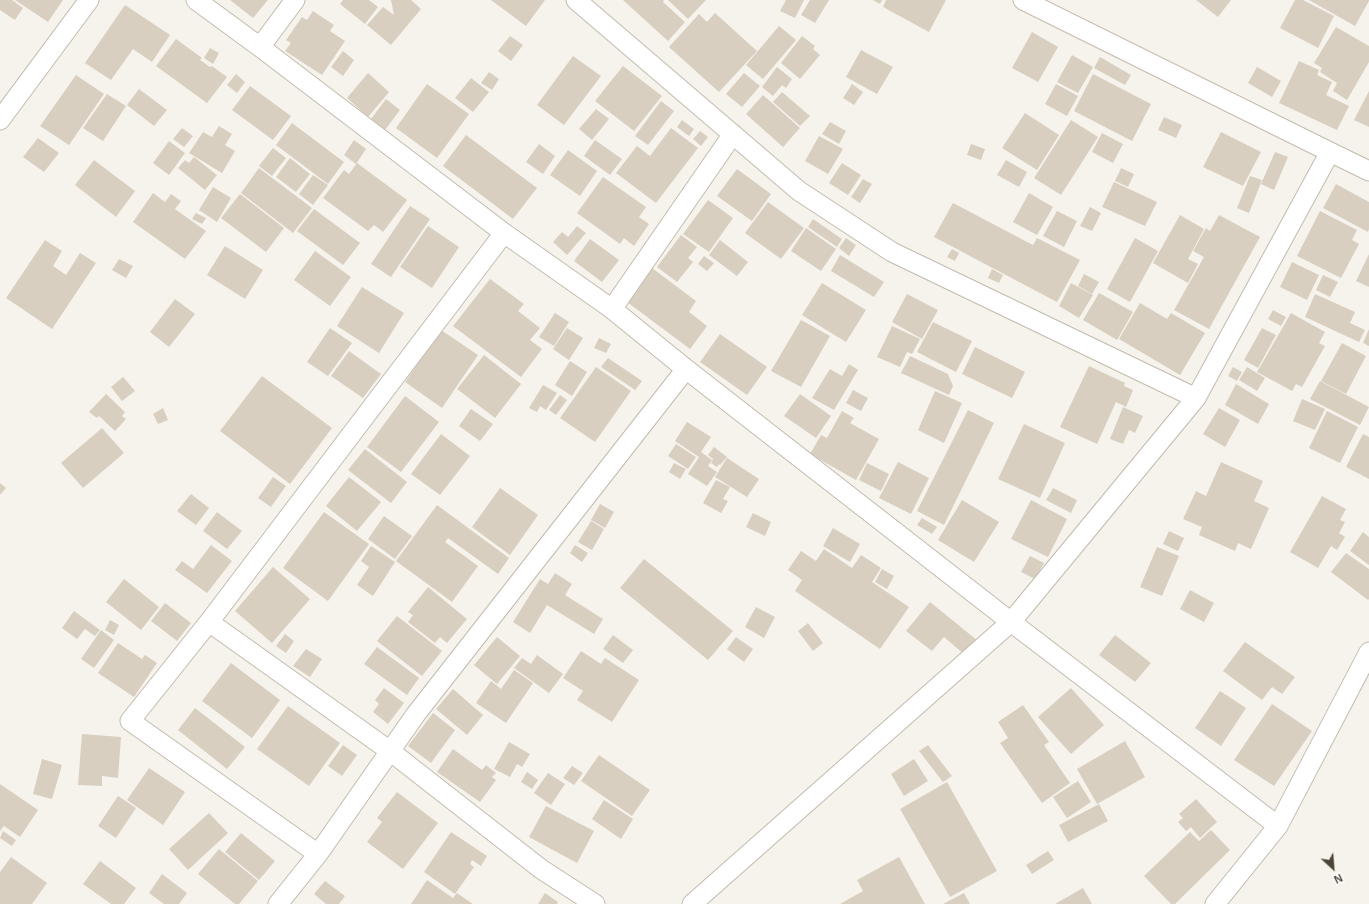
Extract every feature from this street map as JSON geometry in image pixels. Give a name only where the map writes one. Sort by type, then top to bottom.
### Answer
[{"type":"street","points":[[0,120],[89,0]]},
{"type":"street","points":[[196,0],[504,233],[612,309],[686,369],[1011,622],[1278,826]]},
{"type":"street","points":[[260,47],[295,0]]},
{"type":"street","points":[[1023,0],[1369,171]]},
{"type":"street","points":[[579,1],[799,191],[892,252],[1196,398]]},
{"type":"street","points":[[612,309],[733,134]]},
{"type":"street","points":[[692,904],[1011,622],[1196,398],[1330,152]]},
{"type":"street","points":[[318,854],[130,721],[209,622],[504,233]]},
{"type":"street","points":[[278,904],[318,854],[416,714],[686,369]]},
{"type":"street","points":[[209,622],[390,751],[542,869],[595,904]]},
{"type":"street","points":[[1215,904],[1278,826],[1369,652]]},
{"type":"building","points":[[0,0],[12,0],[23,8],[15,20],[0,10]]},
{"type":"building","points":[[15,0],[63,0],[48,22]]},
{"type":"building","points":[[230,0],[268,0],[253,18]]},
{"type":"building","points":[[343,0],[369,0],[378,7],[365,24],[340,4]]},
{"type":"building","points":[[391,0],[411,0],[421,9],[391,45],[367,25],[383,7],[394,15]]},
{"type":"building","points":[[491,0],[545,0],[526,26]]},
{"type":"building","points":[[623,0],[664,0],[663,2],[685,22],[668,41]]},
{"type":"building","points":[[668,0],[706,0],[688,19]]},
{"type":"building","points":[[786,0],[804,0],[795,18],[780,11]]},
{"type":"building","points":[[810,0],[829,0],[815,23],[801,15]]},
{"type":"building","points":[[873,0],[882,0],[880,4]]},
{"type":"building","points":[[886,0],[946,0],[929,32],[883,7]]},
{"type":"building","points":[[1196,0],[1231,0],[1218,17]]},
{"type":"building","points":[[1295,0],[1303,0],[1334,16],[1318,48],[1280,28]]},
{"type":"building","points":[[1309,0],[1369,0],[1369,1],[1355,26]]},
{"type":"building","points":[[125,5],[170,35],[152,62],[133,49],[111,80],[85,63]]},
{"type":"building","points":[[313,11],[334,25],[330,31],[345,41],[322,75],[285,51],[291,43],[286,40],[302,17],[307,20]]},
{"type":"building","points":[[715,13],[757,51],[719,92],[669,47],[699,14],[707,22]]},
{"type":"building","points":[[779,26],[796,40],[763,79],[746,65]]},
{"type":"building","points":[[1336,27],[1369,46],[1369,62],[1347,100],[1333,91],[1337,83],[1320,72],[1322,68],[1314,63]]},
{"type":"building","points":[[1032,32],[1058,47],[1038,82],[1012,68]]},
{"type":"building","points":[[510,36],[523,45],[511,61],[498,51]]},
{"type":"building","points":[[802,36],[815,46],[813,49],[820,55],[800,79],[781,63]]},
{"type":"building","points":[[176,39],[202,58],[200,60],[210,67],[212,66],[227,77],[207,103],[156,66]]},
{"type":"building","points":[[210,48],[219,53],[213,64],[204,58]]},
{"type":"building","points":[[861,50],[893,67],[877,94],[846,77]]},
{"type":"building","points":[[343,51],[354,60],[343,76],[331,67]]},
{"type":"building","points":[[1072,55],[1093,67],[1078,93],[1057,82]]},
{"type":"building","points":[[573,56],[601,76],[564,125],[537,105]]},
{"type":"building","points":[[1100,57],[1131,75],[1125,85],[1094,68]]},
{"type":"building","points":[[1299,61],[1319,70],[1317,75],[1332,82],[1326,95],[1349,106],[1337,130],[1279,103]]},
{"type":"building","points":[[623,66],[662,96],[634,131],[595,101]]},
{"type":"building","points":[[777,67],[792,79],[786,88],[782,85],[773,96],[762,87]]},
{"type":"building","points":[[1257,67],[1281,81],[1272,97],[1248,83]]},
{"type":"building","points":[[489,72],[499,79],[492,90],[481,83]]},
{"type":"building","points":[[368,73],[389,92],[368,117],[347,98]]},
{"type":"building","points":[[744,73],[760,86],[742,107],[726,94]]},
{"type":"building","points":[[236,74],[245,82],[237,93],[227,85]]},
{"type":"building","points":[[1093,74],[1151,104],[1132,141],[1074,111]]},
{"type":"building","points":[[76,75],[104,94],[69,145],[40,126]]},
{"type":"building","points":[[471,78],[489,92],[473,112],[455,98]]},
{"type":"building","points":[[427,84],[469,114],[437,158],[396,128]]},
{"type":"building","points":[[852,84],[863,92],[854,105],[843,98]]},
{"type":"building","points":[[1056,84],[1078,96],[1067,116],[1045,104]]},
{"type":"building","points":[[250,86],[291,116],[273,140],[232,110]]},
{"type":"building","points":[[139,89],[167,110],[154,126],[127,105]]},
{"type":"building","points":[[1369,91],[1369,127],[1354,120]]},
{"type":"building","points":[[782,92],[810,116],[800,126],[773,102]]},
{"type":"building","points":[[107,94],[126,106],[103,141],[83,128]]},
{"type":"building","points":[[763,95],[800,128],[783,147],[746,114]]},
{"type":"building","points":[[386,99],[400,110],[385,130],[371,119]]},
{"type":"building","points":[[661,101],[674,111],[648,145],[635,136]]},
{"type":"building","points":[[596,109],[609,119],[592,140],[579,129]]},
{"type":"building","points":[[1025,113],[1059,135],[1037,170],[1002,148]]},
{"type":"building","points":[[1164,117],[1182,125],[1176,138],[1158,130]]},
{"type":"building","points":[[682,120],[694,129],[689,136],[677,127]]},
{"type":"building","points":[[1071,120],[1098,137],[1061,195],[1034,178]]},
{"type":"building","points":[[830,122],[846,131],[839,144],[822,134]]},
{"type":"building","points":[[292,123],[344,162],[328,184],[276,145]]},
{"type":"building","points":[[219,126],[232,134],[225,145],[235,151],[222,173],[189,153],[203,132],[212,137]]},
{"type":"building","points":[[182,128],[193,136],[184,147],[173,139]]},
{"type":"building","points":[[671,128],[698,148],[656,203],[616,173],[637,146],[650,156]]},
{"type":"building","points":[[700,131],[708,137],[701,146],[693,139]]},
{"type":"building","points":[[1221,132],[1261,152],[1243,186],[1203,167]]},
{"type":"building","points":[[1102,133],[1123,144],[1113,163],[1092,152]]},
{"type":"building","points":[[466,135],[537,188],[513,219],[443,166]]},
{"type":"building","points":[[819,136],[843,149],[828,174],[805,161]]},
{"type":"building","points":[[38,138],[59,153],[44,172],[23,157]]},
{"type":"building","points":[[354,140],[366,149],[356,164],[344,155]]},
{"type":"building","points":[[595,140],[622,159],[610,175],[584,156]]},
{"type":"building","points":[[169,141],[185,153],[169,175],[153,163]]},
{"type":"building","points":[[539,144],[555,156],[543,174],[526,162]]},
{"type":"building","points":[[971,144],[985,149],[981,160],[967,155]]},
{"type":"building","points":[[273,148],[286,158],[272,176],[259,166]]},
{"type":"building","points":[[568,150],[597,171],[580,196],[550,175]]},
{"type":"building","points":[[1275,152],[1288,157],[1274,190],[1261,184]]},
{"type":"building","points":[[194,157],[217,175],[205,190],[178,168],[185,160],[189,163]]},
{"type":"building","points":[[290,158],[310,174],[296,192],[276,177]]},
{"type":"building","points":[[94,160],[135,191],[116,217],[75,185]]},
{"type":"building","points":[[1006,160],[1027,172],[1019,187],[997,175]]},
{"type":"building","points":[[357,163],[407,200],[383,232],[374,225],[368,231],[323,198],[344,170],[349,174]]},
{"type":"building","points":[[842,163],[861,175],[848,195],[829,183]]},
{"type":"building","points":[[259,168],[312,208],[293,233],[241,193]]},
{"type":"building","points":[[1121,168],[1134,174],[1128,187],[1115,181]]},
{"type":"building","points":[[737,169],[771,194],[752,221],[717,196]]},
{"type":"building","points":[[313,175],[328,185],[313,205],[299,194]]},
{"type":"building","points":[[1250,176],[1262,180],[1249,213],[1237,208]]},
{"type":"building","points":[[603,177],[646,207],[639,217],[649,224],[634,246],[624,238],[620,244],[577,213]]},
{"type":"building","points":[[863,179],[872,184],[860,203],[851,197]]},
{"type":"building","points":[[1114,182],[1157,202],[1145,226],[1102,207]]},
{"type":"building","points":[[1336,184],[1369,202],[1368,232],[1323,208]]},
{"type":"building","points":[[213,187],[231,198],[217,222],[199,210]]},
{"type":"building","points":[[153,193],[165,202],[171,194],[181,201],[175,209],[206,231],[185,259],[133,222]]},
{"type":"building","points":[[1029,193],[1053,207],[1037,235],[1013,222]]},
{"type":"building","points":[[240,194],[284,228],[266,252],[221,218]]},
{"type":"building","points":[[708,200],[733,218],[709,252],[683,234]]},
{"type":"building","points":[[768,202],[804,228],[781,259],[745,233]]},
{"type":"building","points":[[953,203],[1033,245],[1037,238],[1080,260],[1057,302],[934,237]]},
{"type":"building","points":[[410,206],[430,219],[391,277],[371,264]]},
{"type":"building","points":[[1090,207],[1101,213],[1092,231],[1080,226]]},
{"type":"building","points":[[314,209],[360,243],[343,265],[297,231]]},
{"type":"building","points":[[1057,211],[1077,221],[1064,247],[1043,236]]},
{"type":"building","points":[[1320,211],[1357,230],[1352,240],[1359,244],[1341,278],[1297,256]]},
{"type":"building","points":[[196,213],[206,218],[202,224],[192,219]]},
{"type":"building","points":[[1180,215],[1204,229],[1188,259],[1198,264],[1188,283],[1153,263]]},
{"type":"building","points":[[1219,215],[1260,237],[1209,329],[1174,310],[1204,257],[1193,251],[1206,228],[1210,231]]},
{"type":"building","points":[[813,219],[842,239],[837,247],[808,227]]},
{"type":"building","points":[[428,226],[459,247],[432,288],[400,267]]},
{"type":"building","points":[[577,226],[586,233],[567,255],[553,242],[562,232],[568,237]]},
{"type":"building","points":[[806,228],[836,249],[821,271],[791,251]]},
{"type":"building","points":[[681,235],[697,247],[688,258],[693,262],[677,282],[657,267]]},
{"type":"building","points":[[846,238],[856,245],[849,256],[839,248]]},
{"type":"building","points":[[1135,238],[1158,251],[1130,302],[1107,289]]},
{"type":"building","points":[[590,239],[619,260],[602,282],[574,261]]},
{"type":"building","points":[[45,240],[62,251],[53,266],[66,275],[80,253],[96,263],[52,329],[6,298]]},
{"type":"building","points":[[720,240],[748,262],[737,276],[709,255]]},
{"type":"building","points":[[225,246],[263,270],[245,299],[207,275]]},
{"type":"building","points":[[952,249],[959,253],[955,261],[947,257]]},
{"type":"building","points":[[315,251],[351,277],[330,306],[294,280]]},
{"type":"building","points":[[1369,254],[1369,287],[1356,281]]},
{"type":"building","points":[[840,255],[884,282],[874,297],[831,271]]},
{"type":"building","points":[[704,256],[714,263],[707,271],[698,264]]},
{"type":"building","points":[[119,259],[133,266],[126,278],[112,270]]},
{"type":"building","points":[[1292,262],[1319,275],[1307,300],[1280,287]]},
{"type":"building","points":[[652,268],[696,301],[689,312],[707,326],[690,349],[627,302]]},
{"type":"building","points":[[992,269],[1003,275],[999,283],[988,278]]},
{"type":"building","points":[[1084,274],[1099,282],[1092,294],[1078,286]]},
{"type":"building","points":[[1323,275],[1338,282],[1330,297],[1316,290]]},
{"type":"building","points":[[490,279],[524,304],[518,311],[540,328],[530,340],[542,349],[521,377],[453,326]]},
{"type":"building","points":[[822,283],[866,310],[846,342],[802,315]]},
{"type":"building","points":[[1071,283],[1093,295],[1079,318],[1059,306]]},
{"type":"building","points":[[362,287],[404,313],[379,353],[337,326]]},
{"type":"building","points":[[1099,293],[1133,312],[1117,340],[1083,320]]},
{"type":"building","points":[[907,294],[938,310],[922,339],[892,322]]},
{"type":"building","points":[[1315,294],[1355,312],[1350,323],[1365,330],[1359,342],[1305,317]]},
{"type":"building","points":[[175,299],[195,314],[169,347],[150,332]]},
{"type":"building","points":[[1140,303],[1167,319],[1171,313],[1205,333],[1180,375],[1119,339]]},
{"type":"building","points":[[1273,310],[1286,317],[1281,326],[1268,319]]},
{"type":"building","points":[[555,313],[569,322],[554,346],[539,337]]},
{"type":"building","points":[[1291,313],[1325,332],[1319,343],[1325,346],[1302,387],[1296,384],[1292,391],[1257,372]]},
{"type":"building","points":[[801,320],[830,336],[801,387],[771,371]]},
{"type":"building","points":[[933,322],[972,341],[956,372],[917,352]]},
{"type":"building","points":[[892,326],[920,339],[912,354],[907,352],[900,367],[877,357]]},
{"type":"building","points":[[330,328],[352,343],[328,376],[307,362]]},
{"type":"building","points":[[567,328],[583,338],[569,360],[553,349]]},
{"type":"building","points":[[1262,328],[1276,335],[1258,368],[1244,360]]},
{"type":"building","points":[[1369,329],[1369,346],[1363,343]]},
{"type":"building","points":[[441,330],[478,355],[442,408],[405,382]]},
{"type":"building","points":[[720,334],[767,367],[747,395],[700,362]]},
{"type":"building","points":[[599,338],[611,344],[606,353],[594,348]]},
{"type":"building","points":[[1342,343],[1366,356],[1346,394],[1321,381]]},
{"type":"building","points":[[975,347],[1025,372],[1012,398],[962,374]]},
{"type":"building","points":[[349,351],[381,374],[363,398],[331,376]]},
{"type":"building","points":[[484,355],[521,384],[495,418],[457,389]]},
{"type":"building","points":[[910,356],[948,374],[953,386],[949,395],[901,373]]},
{"type":"building","points":[[608,358],[642,381],[635,390],[601,367]]},
{"type":"building","points":[[570,361],[587,372],[572,396],[555,385]]},
{"type":"building","points":[[849,364],[858,370],[834,410],[812,398],[830,369],[842,376]]},
{"type":"building","points":[[1089,366],[1125,383],[1124,386],[1133,390],[1126,407],[1116,402],[1097,444],[1060,427]]},
{"type":"building","points":[[596,367],[631,391],[595,442],[560,418]]},
{"type":"building","points":[[1233,367],[1242,372],[1237,381],[1228,376]]},
{"type":"building","points":[[1247,367],[1265,378],[1257,391],[1239,380]]},
{"type":"building","points":[[262,376],[332,428],[290,484],[220,431]]},
{"type":"building","points":[[123,377],[135,391],[122,401],[111,387]]},
{"type":"building","points":[[1320,381],[1369,407],[1360,425],[1310,399]]},
{"type":"building","points":[[1236,384],[1269,404],[1258,424],[1225,405]]},
{"type":"building","points":[[543,385],[557,393],[546,410],[540,406],[537,412],[529,408]]},
{"type":"building","points":[[853,390],[868,398],[861,411],[846,403]]},
{"type":"building","points":[[935,391],[962,403],[944,443],[918,430]]},
{"type":"building","points":[[106,394],[125,412],[122,416],[126,419],[115,431],[99,416],[97,418],[89,412]]},
{"type":"building","points":[[800,394],[831,416],[816,438],[784,416]]},
{"type":"building","points":[[560,395],[567,400],[556,415],[549,410]]},
{"type":"building","points":[[405,396],[439,422],[401,472],[367,447]]},
{"type":"building","points":[[1302,399],[1325,409],[1315,430],[1293,421]]},
{"type":"building","points":[[1123,407],[1143,416],[1135,433],[1129,430],[1123,444],[1110,439]]},
{"type":"building","points":[[163,408],[168,420],[158,424],[153,414]]},
{"type":"building","points":[[1219,408],[1240,420],[1225,447],[1203,434]]},
{"type":"building","points":[[471,409],[493,424],[480,441],[459,426]]},
{"type":"building","points":[[968,410],[994,423],[944,525],[917,511]]},
{"type":"building","points":[[842,411],[854,418],[850,423],[879,439],[856,480],[810,454],[821,435],[827,438]]},
{"type":"building","points":[[1327,411],[1358,427],[1340,463],[1309,448]]},
{"type":"building","points":[[687,422],[711,437],[701,452],[712,460],[708,466],[717,472],[707,486],[688,474],[699,457],[675,441]]},
{"type":"building","points":[[1024,424],[1065,443],[1040,498],[998,479]]},
{"type":"building","points":[[102,428],[124,453],[83,488],[61,463]]},
{"type":"building","points":[[441,434],[470,456],[440,495],[411,474]]},
{"type":"building","points":[[1363,434],[1369,437],[1369,479],[1346,467]]},
{"type":"building","points":[[676,444],[696,457],[688,469],[668,456]]},
{"type":"building","points":[[714,447],[727,457],[717,467],[711,463],[713,459],[708,455]]},
{"type":"building","points":[[365,449],[407,482],[391,503],[348,470]]},
{"type":"building","points":[[727,458],[759,479],[747,497],[715,477]]},
{"type":"building","points":[[898,462],[929,478],[911,514],[879,498]]},
{"type":"building","points":[[1221,462],[1263,481],[1254,501],[1269,508],[1251,549],[1238,543],[1235,551],[1199,535],[1202,527],[1183,519],[1196,491],[1206,496]]},
{"type":"building","points":[[674,463],[686,469],[680,479],[669,472]]},
{"type":"building","points":[[867,463],[889,474],[881,491],[859,480]]},
{"type":"building","points":[[273,477],[286,486],[271,507],[258,498]]},
{"type":"building","points":[[349,477],[381,502],[357,531],[326,506]]},
{"type":"building","points":[[716,480],[730,487],[723,499],[728,501],[721,513],[703,503]]},
{"type":"building","points":[[0,483],[6,488],[0,495]]},
{"type":"building","points":[[500,488],[538,515],[510,555],[472,527]]},
{"type":"building","points":[[1053,488],[1077,500],[1071,513],[1046,500]]},
{"type":"building","points":[[191,494],[209,508],[196,525],[177,511]]},
{"type":"building","points":[[1322,496],[1346,509],[1340,520],[1345,522],[1339,533],[1345,537],[1337,550],[1331,546],[1318,568],[1290,552]]},
{"type":"building","points":[[962,500],[999,522],[974,562],[938,540]]},
{"type":"building","points":[[1031,500],[1067,519],[1048,557],[1011,539]]},
{"type":"building","points":[[600,504],[614,512],[605,528],[591,520]]},
{"type":"building","points":[[437,505],[509,558],[498,574],[448,538],[445,542],[478,566],[452,602],[396,561]]},
{"type":"building","points":[[217,512],[242,531],[227,549],[203,531]]},
{"type":"building","points":[[324,512],[369,544],[328,601],[283,568]]},
{"type":"building","points":[[753,513],[771,522],[765,536],[746,527]]},
{"type":"building","points":[[384,516],[412,536],[395,559],[368,539]]},
{"type":"building","points":[[922,518],[937,527],[932,534],[917,525]]},
{"type":"building","points":[[591,521],[604,529],[592,550],[578,542]]},
{"type":"building","points":[[833,528],[860,544],[850,562],[823,546]]},
{"type":"building","points":[[1169,531],[1184,538],[1178,551],[1163,544]]},
{"type":"building","points":[[1363,532],[1369,537],[1369,565],[1350,551]]},
{"type":"building","points":[[211,545],[232,561],[207,593],[175,570],[182,561],[193,569]]},
{"type":"building","points":[[575,545],[588,553],[582,562],[570,553]]},
{"type":"building","points":[[371,546],[395,562],[373,596],[357,585],[369,567],[361,561]]},
{"type":"building","points":[[1157,547],[1179,556],[1162,596],[1140,587]]},
{"type":"building","points":[[824,549],[852,568],[861,555],[881,568],[872,582],[909,607],[880,649],[795,591],[802,580],[788,570],[801,551],[816,561]]},
{"type":"building","points":[[1346,553],[1369,569],[1368,600],[1331,572]]},
{"type":"building","points":[[1030,556],[1044,563],[1035,579],[1021,572]]},
{"type":"building","points":[[644,559],[733,631],[708,660],[620,588]]},
{"type":"building","points":[[273,567],[310,599],[272,643],[235,611]]},
{"type":"building","points":[[882,569],[894,576],[887,589],[875,582]]},
{"type":"building","points":[[555,573],[572,584],[565,595],[603,619],[594,634],[547,605],[530,633],[513,622],[540,579],[548,584]]},
{"type":"building","points":[[124,579],[159,607],[141,630],[106,602]]},
{"type":"building","points":[[428,587],[467,619],[447,643],[440,637],[435,643],[408,622],[413,615],[408,612]]},
{"type":"building","points":[[1190,590],[1214,603],[1204,622],[1180,609]]},
{"type":"building","points":[[930,602],[978,641],[965,655],[944,637],[932,651],[906,631]]},
{"type":"building","points":[[165,603],[191,623],[177,641],[151,621]]},
{"type":"building","points":[[756,607],[775,617],[764,638],[745,627]]},
{"type":"building","points":[[74,611],[100,630],[95,636],[85,629],[77,639],[62,628]]},
{"type":"building","points":[[397,616],[442,651],[422,676],[377,641]]},
{"type":"building","points":[[110,620],[119,625],[114,635],[105,630]]},
{"type":"building","points":[[808,623],[823,643],[813,651],[798,631]]},
{"type":"building","points":[[101,630],[114,640],[94,668],[81,659]]},
{"type":"building","points":[[285,634],[294,641],[286,653],[276,646]]},
{"type":"building","points":[[613,635],[633,650],[623,663],[603,649]]},
{"type":"building","points":[[1115,635],[1151,663],[1135,682],[1099,655]]},
{"type":"building","points":[[497,637],[520,656],[497,684],[474,665]]},
{"type":"building","points":[[736,637],[753,649],[744,662],[727,649]]},
{"type":"building","points":[[1245,642],[1295,677],[1282,694],[1272,687],[1262,700],[1223,671]]},
{"type":"building","points":[[118,643],[142,659],[145,655],[157,663],[134,697],[98,673]]},
{"type":"building","points":[[377,647],[419,678],[407,695],[364,664]]},
{"type":"building","points":[[306,649],[322,659],[310,677],[293,666]]},
{"type":"building","points":[[581,651],[601,664],[605,658],[639,680],[612,722],[577,700],[583,691],[563,678]]},
{"type":"building","points":[[537,655],[563,674],[549,693],[514,668],[522,658],[531,664]]},
{"type":"building","points":[[231,663],[280,700],[252,738],[202,701]]},
{"type":"building","points":[[514,670],[533,683],[506,723],[476,703],[491,681],[501,689]]},
{"type":"building","points":[[384,688],[404,703],[388,724],[373,712],[379,704],[375,700]]},
{"type":"building","points":[[1071,688],[1104,725],[1071,754],[1038,717]]},
{"type":"building","points":[[453,689],[483,715],[467,735],[436,709]]},
{"type":"building","points":[[1220,691],[1246,708],[1221,746],[1195,728]]},
{"type":"building","points":[[1272,704],[1312,731],[1274,786],[1234,760]]},
{"type":"building","points":[[1023,705],[1049,742],[1044,745],[1070,783],[1042,803],[1000,743],[1008,738],[998,722]]},
{"type":"building","points":[[288,706],[340,743],[309,786],[257,749]]},
{"type":"building","points":[[195,708],[245,747],[227,769],[178,730]]},
{"type":"building","points":[[433,713],[455,730],[431,763],[408,746]]},
{"type":"building","points":[[82,734],[121,737],[118,778],[102,776],[102,786],[78,785]]},
{"type":"building","points":[[1125,741],[1145,777],[1097,804],[1077,769]]},
{"type":"building","points":[[509,742],[530,754],[522,767],[517,764],[510,777],[494,769]]},
{"type":"building","points":[[343,745],[357,755],[342,776],[328,766]]},
{"type":"building","points":[[928,745],[952,776],[943,782],[919,751]]},
{"type":"building","points":[[453,749],[482,770],[486,765],[496,773],[492,777],[496,780],[480,802],[437,772]]},
{"type":"building","points":[[599,755],[650,790],[632,816],[581,781]]},
{"type":"building","points":[[42,759],[62,765],[52,799],[33,794]]},
{"type":"building","points":[[914,759],[928,781],[904,796],[891,774]]},
{"type":"building","points":[[572,766],[583,773],[574,785],[563,778]]},
{"type":"building","points":[[149,768],[185,792],[163,825],[127,800]]},
{"type":"building","points":[[527,772],[538,780],[532,789],[521,782]]},
{"type":"building","points":[[548,773],[565,784],[551,805],[534,793]]},
{"type":"building","points":[[1078,781],[1091,802],[1067,818],[1053,797]]},
{"type":"building","points":[[947,782],[997,871],[950,897],[900,809]]},
{"type":"building","points":[[0,784],[38,810],[20,837],[4,826],[0,831]]},
{"type":"building","points":[[397,792],[438,823],[403,869],[367,842],[382,822],[377,818]]},
{"type":"building","points":[[118,796],[136,808],[116,838],[98,826]]},
{"type":"building","points":[[1196,799],[1217,822],[1200,838],[1191,827],[1186,831],[1178,822],[1183,818],[1179,814]]},
{"type":"building","points":[[604,800],[633,819],[621,839],[592,819]]},
{"type":"building","points":[[1099,804],[1108,821],[1068,842],[1059,825]]},
{"type":"building","points":[[546,806],[594,831],[577,863],[529,837]]},
{"type":"building","points":[[209,813],[228,833],[188,870],[169,849]]},
{"type":"building","points":[[1211,830],[1230,850],[1175,904],[1171,904],[1144,876],[1190,832],[1199,841]]},
{"type":"building","points":[[3,831],[16,840],[12,846],[0,838]]},
{"type":"building","points":[[451,832],[487,856],[481,866],[472,860],[470,864],[474,867],[455,894],[424,872]]},
{"type":"building","points":[[241,833],[275,861],[259,880],[225,852]]},
{"type":"building","points":[[219,849],[258,881],[239,904],[235,904],[198,874]]},
{"type":"building","points":[[1048,851],[1054,860],[1032,874],[1026,865]]},
{"type":"building","points":[[11,857],[47,883],[32,904],[0,904],[0,872]]},
{"type":"building","points":[[899,857],[925,904],[840,904],[863,891],[857,880]]},
{"type":"building","points":[[100,861],[136,888],[124,904],[111,904],[83,884]]},
{"type":"building","points":[[162,874],[187,893],[179,904],[164,904],[149,893]]},
{"type":"building","points":[[427,880],[453,898],[457,893],[473,904],[411,904]]},
{"type":"building","points":[[325,881],[345,896],[339,904],[326,904],[314,894]]},
{"type":"building","points":[[1083,888],[1092,904],[1055,904]]},
{"type":"building","points":[[545,893],[558,902],[557,904],[538,904]]},
{"type":"building","points":[[964,893],[970,904],[943,904]]}]
